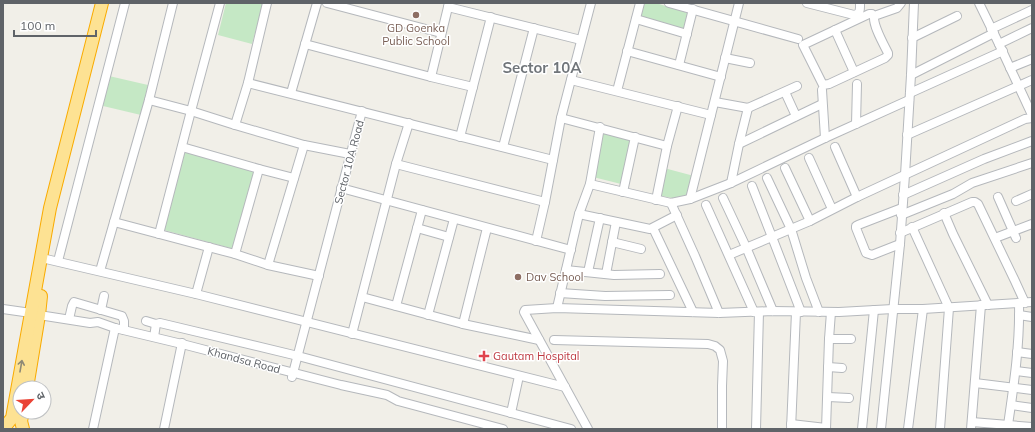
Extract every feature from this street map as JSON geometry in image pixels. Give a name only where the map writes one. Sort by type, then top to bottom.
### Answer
[{"type":"highway","points":[[28,380],[35,314],[50,208],[102,3]]},
{"type":"highway","points":[[3,429],[12,418],[35,314],[52,260],[59,198],[108,3]]},
{"type":"street","points":[[125,3],[52,260],[196,294],[565,387]]},
{"type":"street","points":[[100,271],[148,100],[173,3]]},
{"type":"street","points":[[159,234],[220,3]]},
{"type":"street","points":[[234,125],[248,83],[268,3]]},
{"type":"street","points":[[291,93],[317,3]]},
{"type":"street","points":[[328,3],[441,33]]},
{"type":"street","points":[[536,241],[561,118],[591,3]]},
{"type":"street","points":[[617,91],[640,3]]},
{"type":"street","points":[[669,3],[798,39]]},
{"type":"street","points":[[690,199],[739,3]]},
{"type":"street","points":[[807,3],[825,5],[856,15],[860,12],[860,3]]},
{"type":"street","points":[[874,16],[874,20],[888,55],[881,60],[823,85],[803,45],[869,14],[877,16],[897,8],[901,3]]},
{"type":"street","points":[[881,429],[900,244],[910,97],[914,3]]},
{"type":"street","points":[[729,255],[810,221],[857,197],[1032,116],[1001,47],[979,3]]},
{"type":"street","points":[[430,77],[448,5],[581,40]]},
{"type":"street","points":[[679,65],[693,10]]},
{"type":"street","points":[[911,75],[1032,10]]},
{"type":"street","points":[[912,38],[957,16]]},
{"type":"street","points":[[460,137],[491,17]]},
{"type":"street","points":[[636,19],[687,34]]},
{"type":"street","points":[[503,147],[534,28]]},
{"type":"street","points":[[590,184],[671,203],[690,199],[731,183],[910,97],[1001,47],[1032,28]]},
{"type":"street","points":[[835,30],[854,72]]},
{"type":"street","points":[[306,44],[473,87]]},
{"type":"street","points":[[627,51],[721,77]]},
{"type":"street","points":[[725,58],[750,63]]},
{"type":"street","points":[[1010,68],[1032,59]]},
{"type":"street","points":[[571,80],[711,114]]},
{"type":"street","points":[[907,135],[1032,80]]},
{"type":"street","points":[[248,83],[362,111]]},
{"type":"street","points":[[856,124],[858,84]]},
{"type":"street","points":[[715,102],[748,108],[797,86]]},
{"type":"street","points":[[822,90],[825,138]]},
{"type":"street","points":[[785,92],[796,116]]},
{"type":"street","points":[[148,100],[304,144],[350,154]]},
{"type":"street","points":[[739,144],[822,104]]},
{"type":"street","points":[[656,200],[667,146],[678,106]]},
{"type":"street","points":[[731,183],[748,108]]},
{"type":"street","name":"Sector 10A Road","points":[[293,375],[362,111],[553,160]]},
{"type":"street","points":[[561,118],[600,127],[667,146]]},
{"type":"street","points":[[352,334],[396,164],[409,123]]},
{"type":"street","points":[[557,308],[579,214],[590,184],[600,127]]},
{"type":"street","points":[[623,192],[635,137]]},
{"type":"street","points":[[903,195],[984,159],[1032,141]]},
{"type":"street","points":[[268,265],[304,144]]},
{"type":"street","points":[[835,147],[857,197]]},
{"type":"street","points":[[182,148],[294,178]]},
{"type":"street","points":[[809,158],[832,210]]},
{"type":"street","points":[[900,244],[872,254],[866,253],[856,226],[953,194],[972,183],[1032,162]]},
{"type":"street","points":[[396,164],[545,202]]},
{"type":"street","points":[[785,168],[810,221]]},
{"type":"street","points":[[235,254],[259,169]]},
{"type":"street","points":[[766,178],[791,229],[818,312]]},
{"type":"street","points":[[752,186],[798,312],[791,427],[826,428],[831,312]]},
{"type":"street","points":[[341,188],[571,250]]},
{"type":"street","points":[[1016,201],[1032,194]]},
{"type":"street","points":[[998,197],[1014,235]]},
{"type":"street","points":[[723,198],[746,247],[773,311]]},
{"type":"street","points":[[900,233],[944,213],[972,202],[976,202],[1025,303]]},
{"type":"street","points":[[671,203],[719,313]]},
{"type":"street","points":[[706,205],[756,312],[756,429]]},
{"type":"street","points":[[396,306],[422,210]]},
{"type":"street","points":[[944,213],[984,305],[972,425],[1008,425],[1029,427]]},
{"type":"street","points":[[579,214],[650,229],[677,215]]},
{"type":"street","points":[[588,272],[600,218]]},
{"type":"street","points":[[428,315],[454,219]]},
{"type":"street","points":[[114,222],[235,254],[268,265],[318,276]]},
{"type":"street","points":[[606,274],[616,222]]},
{"type":"street","points":[[994,238],[1014,235],[1032,224]]},
{"type":"street","points":[[912,227],[949,308],[940,429]]},
{"type":"street","points":[[417,228],[450,237]]},
{"type":"street","points":[[463,324],[487,228]]},
{"type":"street","points":[[653,228],[693,312]]},
{"type":"street","points":[[612,242],[641,249]]},
{"type":"street","points":[[196,294],[209,247]]},
{"type":"street","points":[[566,270],[606,274],[660,274]]},
{"type":"street","points":[[560,293],[605,296],[670,295]]},
{"type":"street","points":[[101,310],[104,296]]},
{"type":"street","points":[[362,297],[463,324],[539,340]]},
{"type":"street","points":[[69,319],[74,302],[122,316],[124,321],[124,330]]},
{"type":"street","points":[[588,429],[524,312],[526,309],[557,308],[719,313],[773,311],[831,312],[949,308],[1025,303]]},
{"type":"street","points":[[1008,425],[1016,371],[1019,315],[1025,303]]},
{"type":"street","name":"Khandsa Road","points":[[3,309],[90,323],[98,327],[181,346],[293,375],[386,395],[398,400],[504,429]]},
{"type":"street","points":[[908,429],[923,309]]},
{"type":"street","points":[[862,429],[874,310]]},
{"type":"street","points":[[1019,315],[1032,317]]},
{"type":"street","points":[[146,321],[298,356],[571,429]]},
{"type":"street","points":[[154,337],[156,324]]},
{"type":"street","name":"Khandsa Road","points":[[114,330],[124,330],[154,337],[181,346]]},
{"type":"street","points":[[93,429],[114,330]]},
{"type":"street","points":[[829,339],[851,339]]},
{"type":"street","points":[[554,340],[708,344],[715,346],[720,350],[723,361],[722,429]]},
{"type":"street","points":[[164,429],[181,346]]},
{"type":"street","points":[[1017,352],[1032,354]]},
{"type":"street","points":[[828,367],[842,368]]},
{"type":"street","points":[[1016,371],[1032,372]]},
{"type":"street","points":[[511,413],[519,376]]},
{"type":"street","points":[[975,384],[1032,390]]},
{"type":"street","points":[[828,397],[848,398]]},
{"type":"street","points":[[1011,405],[1032,408]]},
{"type":"green space","points":[[226,3],[263,4],[252,44],[218,35]]},
{"type":"green space","points":[[645,3],[656,3],[688,13],[684,29],[641,16]]},
{"type":"green space","points":[[109,76],[148,85],[141,115],[103,106]]},
{"type":"green space","points":[[603,133],[631,140],[621,184],[593,177]]},
{"type":"green space","points":[[184,151],[255,170],[234,249],[164,230]]},
{"type":"green space","points":[[664,168],[694,176],[689,196],[672,198],[657,195]]},
{"type":"place","name":"GD Goenka Public School","points":[[416,15]]},
{"type":"place","name":"Dav School","points":[[518,277]]},
{"type":"place","name":"Gautam Hospital","points":[[484,356]]},
{"type":"district","name":"Sector 10A","points":[[542,68]]}]
